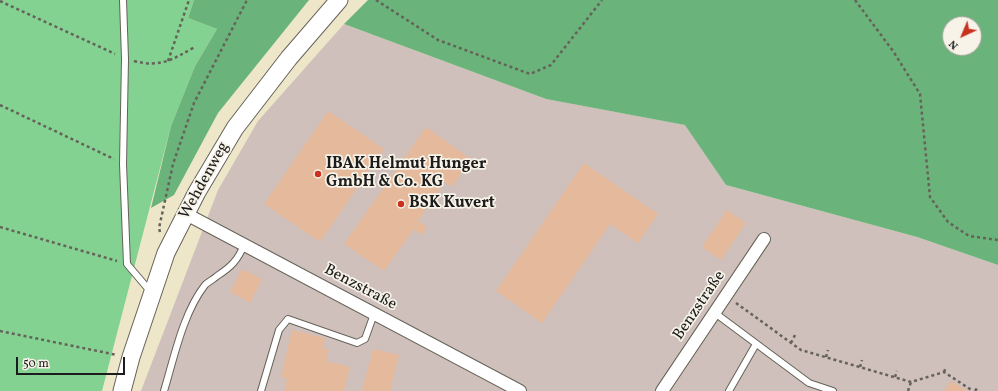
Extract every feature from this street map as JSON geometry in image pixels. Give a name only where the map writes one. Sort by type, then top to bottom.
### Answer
[{"type":"main road","name":"Wehdenweg","points":[[122,391],[131,357],[166,253],[186,214],[235,128],[289,58],[339,0]]},
{"type":"street","name":"Benzstraße","points":[[186,214],[520,391]]},
{"type":"street","name":"Benzstraße","points":[[662,391],[764,239]]},
{"type":"lane","points":[[123,0],[124,164],[127,264],[153,294]]},
{"type":"lane","points":[[164,391],[182,333],[193,307],[206,284],[233,266],[240,257],[244,245]]},
{"type":"lane","points":[[715,313],[809,383],[832,391]]},
{"type":"lane","points":[[261,391],[279,330],[288,319],[357,343],[365,339],[374,314]]},
{"type":"lane","points":[[729,391],[756,344]]},
{"type":"path","points":[[168,62],[189,0]]},
{"type":"path","points":[[166,253],[159,228],[173,164],[194,102],[247,0]]},
{"type":"path","points":[[376,0],[438,40],[530,74],[551,65],[602,0]]},
{"type":"path","points":[[855,0],[893,51],[920,94],[930,197],[948,222],[968,236],[998,240]]},
{"type":"path","points":[[0,1],[124,59],[148,64],[168,62],[195,47]]},
{"type":"path","points":[[0,105],[124,164]]},
{"type":"path","points":[[0,227],[127,264]]},
{"type":"path","points":[[726,296],[801,350],[911,382],[944,372],[974,391],[978,387]]},
{"type":"path","points":[[0,330],[85,349],[131,357]]},
{"type":"path","points":[[791,343],[795,335]]},
{"type":"path","points":[[826,357],[828,350]]},
{"type":"path","points":[[860,367],[862,360]]},
{"type":"path","points":[[944,372],[946,367]]},
{"type":"path","points":[[894,377],[896,370]]},
{"type":"path","points":[[908,391],[911,382]]},
{"type":"shaded area","points":[[344,24],[546,99],[686,125],[726,185],[917,237],[998,265],[998,391],[141,391],[218,190],[258,121]]},
{"type":"green space","points":[[0,0],[194,0],[188,18],[217,29],[195,66],[171,126],[102,391],[0,391]]},
{"type":"green space","points":[[194,0],[309,0],[218,113],[174,195],[151,208],[171,126],[195,66],[217,29],[188,18]]},
{"type":"green space","points":[[368,0],[998,0],[998,265],[917,237],[726,185],[685,125],[546,99],[344,24]]},
{"type":"building","points":[[328,111],[384,149],[320,242],[264,204]]},
{"type":"building","name":"BSK Kuvert","points":[[426,127],[471,159],[452,187],[445,182],[418,221],[427,227],[422,235],[414,229],[384,271],[344,244]]},
{"type":"building","points":[[584,163],[658,214],[638,243],[610,224],[542,323],[496,291]]},
{"type":"building","points":[[727,210],[746,223],[721,260],[702,247]]},
{"type":"building","points":[[242,269],[262,279],[250,303],[230,292]]},
{"type":"building","points":[[292,330],[325,338],[323,348],[329,350],[326,361],[350,367],[344,391],[284,391],[287,379],[281,377]]},
{"type":"building","points":[[373,349],[399,355],[390,391],[362,391]]},
{"type":"building","points":[[951,381],[967,391],[944,391]]},
{"type":"place","name":"IBAK Helmut Hunger GmbH & Co. KG","points":[[318,174]]},
{"type":"place","name":"BSK Kuvert","points":[[401,204]]}]
